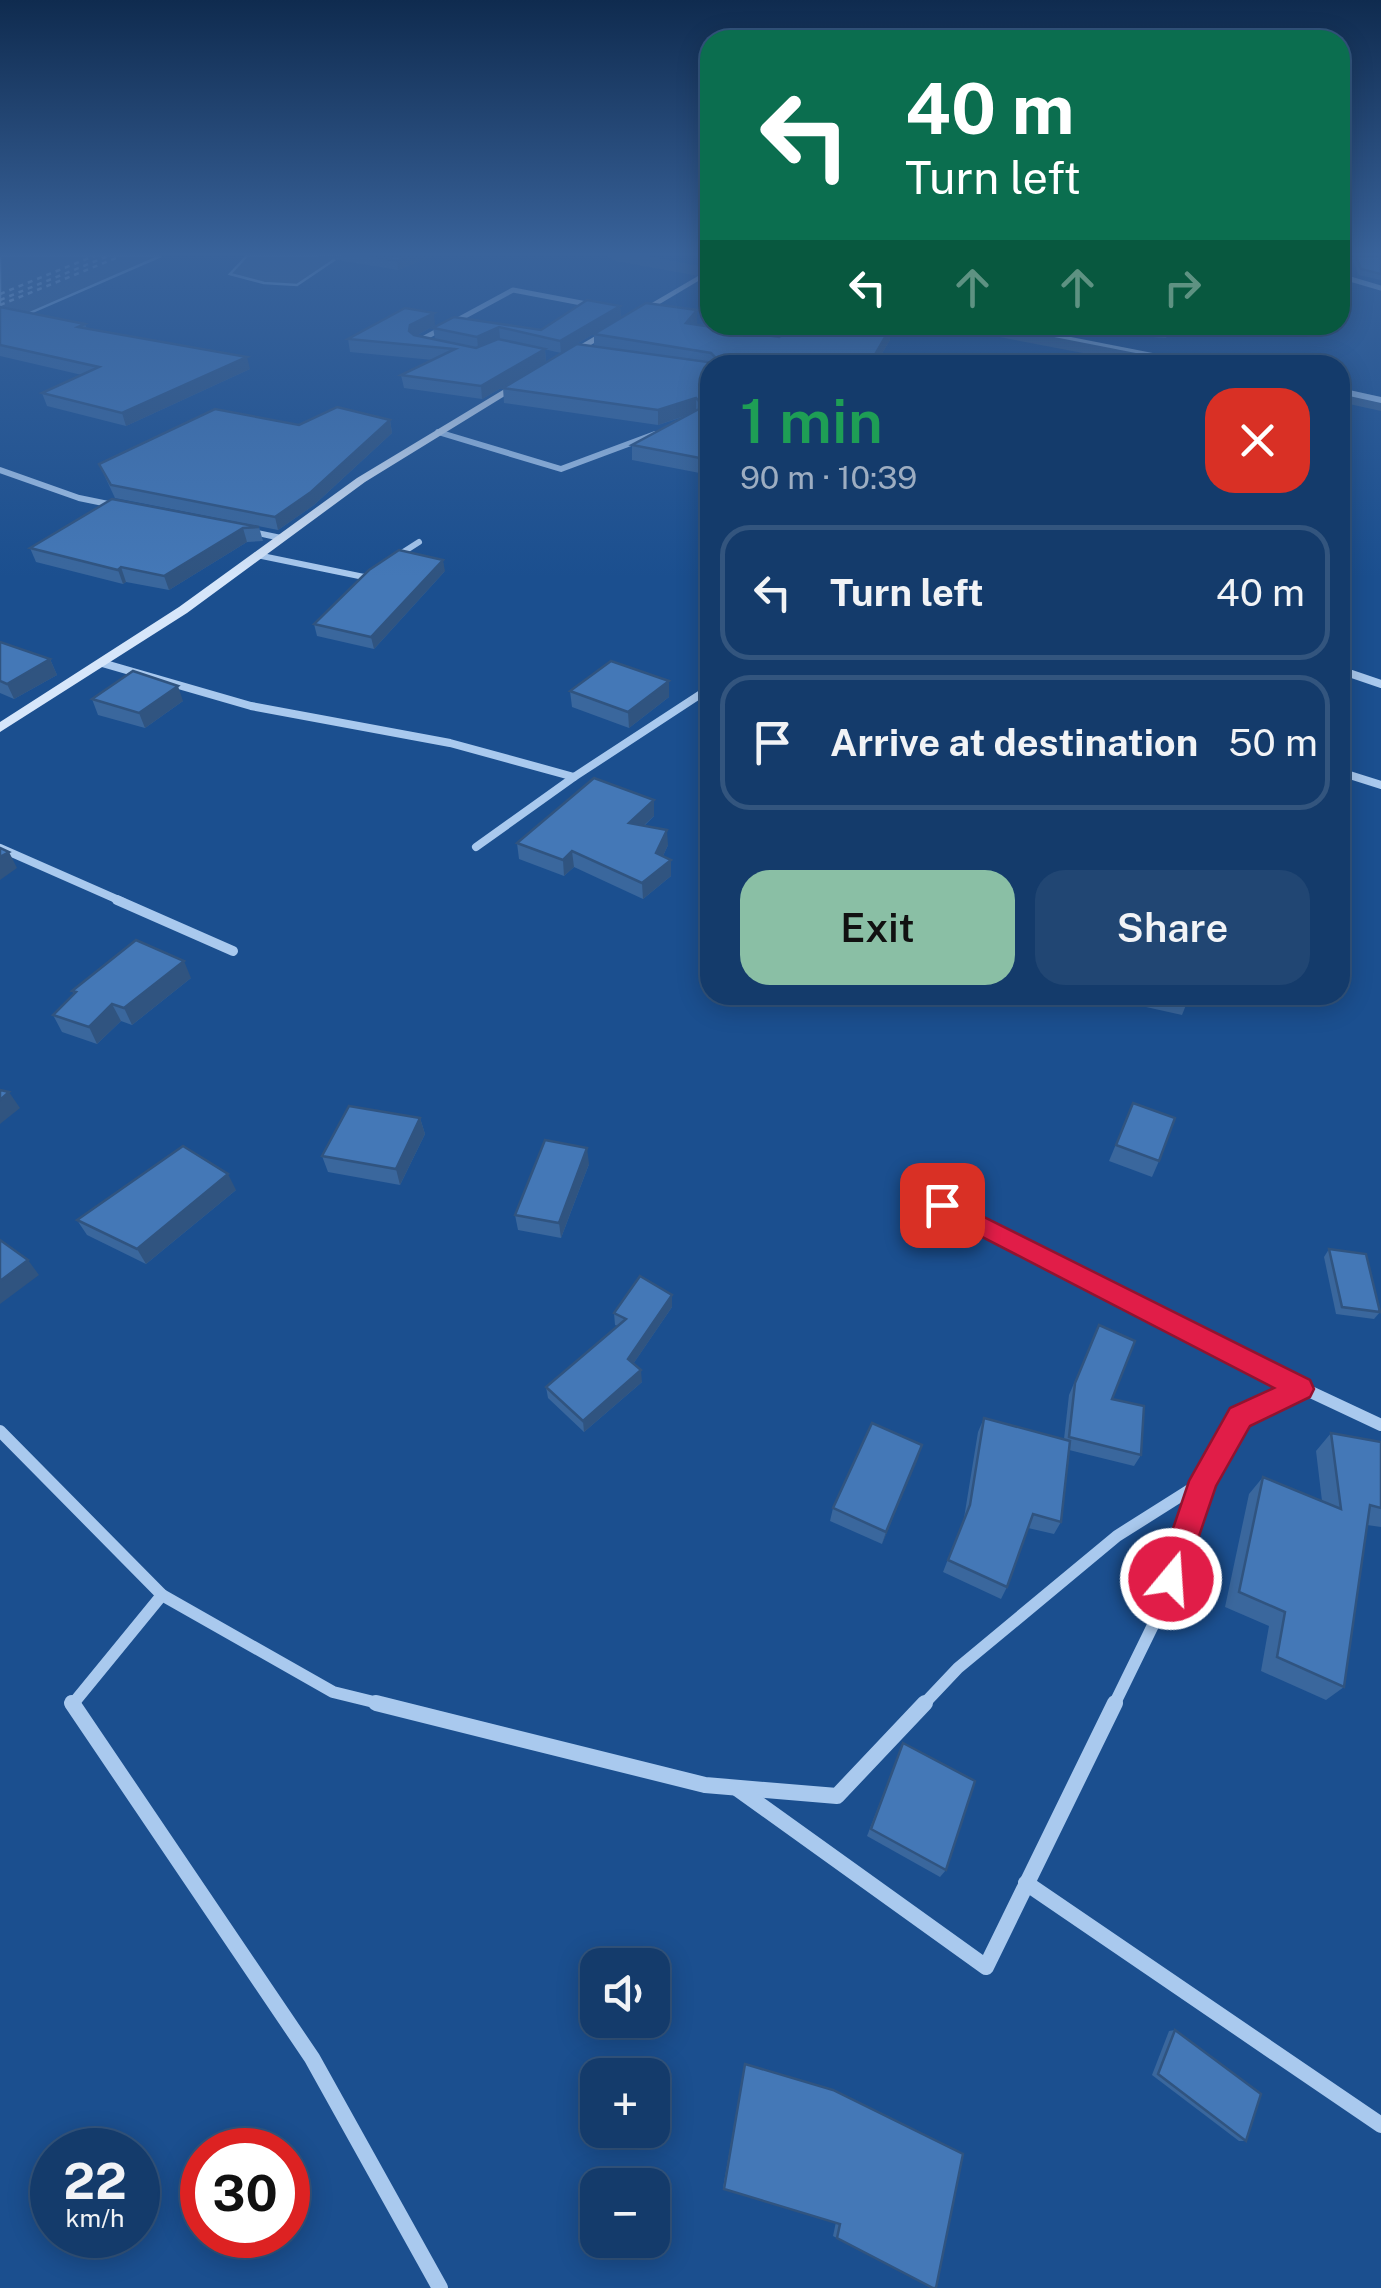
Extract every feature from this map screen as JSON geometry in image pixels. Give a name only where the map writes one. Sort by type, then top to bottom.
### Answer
[{"type":"main road","points":[[0,728],[102,663],[361,480],[534,375]]},
{"type":"street","points":[[1350,393],[1381,400]]},
{"type":"street","points":[[438,432],[561,469],[661,432]]},
{"type":"street","points":[[0,470],[79,498],[134,509]]},
{"type":"street","points":[[244,531],[282,538]]},
{"type":"street","points":[[392,560],[419,542]]},
{"type":"street","points":[[257,555],[364,578],[378,568]]},
{"type":"street","points":[[102,663],[251,706],[450,744],[574,777]]},
{"type":"street","points":[[1350,673],[1381,684]]},
{"type":"street","points":[[476,847],[700,695]]},
{"type":"street","points":[[1350,775],[1381,785]]},
{"type":"street","points":[[0,848],[233,951]]},
{"type":"street","points":[[942,1205],[1301,1389],[1381,1425]]},
{"type":"street","points":[[738,1788],[986,1967],[1160,1611],[1204,1481],[1240,1417],[1301,1389]]},
{"type":"street","points":[[0,1432],[162,1595],[333,1692],[706,1785],[837,1796],[958,1668],[1116,1536],[1204,1481]]},
{"type":"street","points":[[162,1595],[71,1704],[312,2058],[440,2288]]},
{"type":"street","points":[[1026,1883],[1381,2125]]},
{"type":"building","points":[[80,363],[234,363],[122,413],[42,393],[99,367]]},
{"type":"building","points":[[426,363],[521,363],[481,386],[401,375]]},
{"type":"building","points":[[545,363],[700,363],[700,402],[696,398],[658,410],[503,388]]},
{"type":"building","points":[[700,406],[700,458],[632,445]]},
{"type":"building","points":[[337,407],[390,420],[311,492],[275,517],[111,485],[99,464],[215,409],[299,425]]},
{"type":"building","points":[[112,499],[259,527],[243,528],[164,576],[121,567],[118,570],[30,548]]},
{"type":"building","points":[[399,550],[443,560],[371,637],[314,624],[369,570]]},
{"type":"building","points":[[0,642],[50,659],[7,684],[0,681]]},
{"type":"building","points":[[611,661],[669,681],[628,712],[570,691]]},
{"type":"building","points":[[133,671],[178,686],[139,713],[92,699]]},
{"type":"building","points":[[594,778],[654,800],[629,823],[667,830],[656,853],[671,860],[642,883],[572,851],[563,860],[517,843]]},
{"type":"building","points":[[136,940],[184,961],[124,1008],[112,1004],[89,1027],[53,1015],[76,992],[72,991]]},
{"type":"building","points":[[1133,1103],[1175,1118],[1159,1161],[1116,1145]]},
{"type":"building","points":[[349,1106],[420,1118],[396,1169],[322,1156]]},
{"type":"building","points":[[545,1140],[587,1148],[559,1223],[515,1215]]},
{"type":"building","points":[[183,1146],[228,1174],[137,1249],[77,1220]]},
{"type":"building","points":[[0,1240],[28,1260],[0,1281]]},
{"type":"building","points":[[1329,1249],[1366,1254],[1380,1312],[1342,1307]]},
{"type":"building","points":[[640,1276],[672,1295],[628,1359],[641,1370],[583,1421],[546,1387],[626,1319],[614,1313]]},
{"type":"building","points":[[1099,1325],[1135,1341],[1112,1399],[1144,1406],[1141,1455],[1069,1437],[1075,1383]]},
{"type":"building","points":[[984,1418],[1070,1441],[1061,1522],[1033,1514],[1007,1587],[948,1560],[970,1505]]},
{"type":"building","points":[[872,1423],[922,1445],[886,1532],[833,1508]]},
{"type":"building","points":[[1331,1433],[1381,1442],[1381,1508],[1370,1505],[1344,1687],[1277,1657],[1285,1612],[1239,1592],[1263,1477],[1341,1509]]},
{"type":"building","points":[[903,1743],[975,1781],[946,1870],[871,1829]]},
{"type":"building","points":[[1175,2030],[1261,2094],[1246,2141],[1158,2074]]},
{"type":"building","points":[[745,2064],[833,2090],[963,2154],[936,2288],[837,2238],[840,2224],[724,2189]]},
{"type":"waterway","points":[[1350,397],[1381,404]]},
{"type":"route","points":[[942,1205],[1301,1389],[1240,1417],[1204,1481],[1171,1579]]}]
